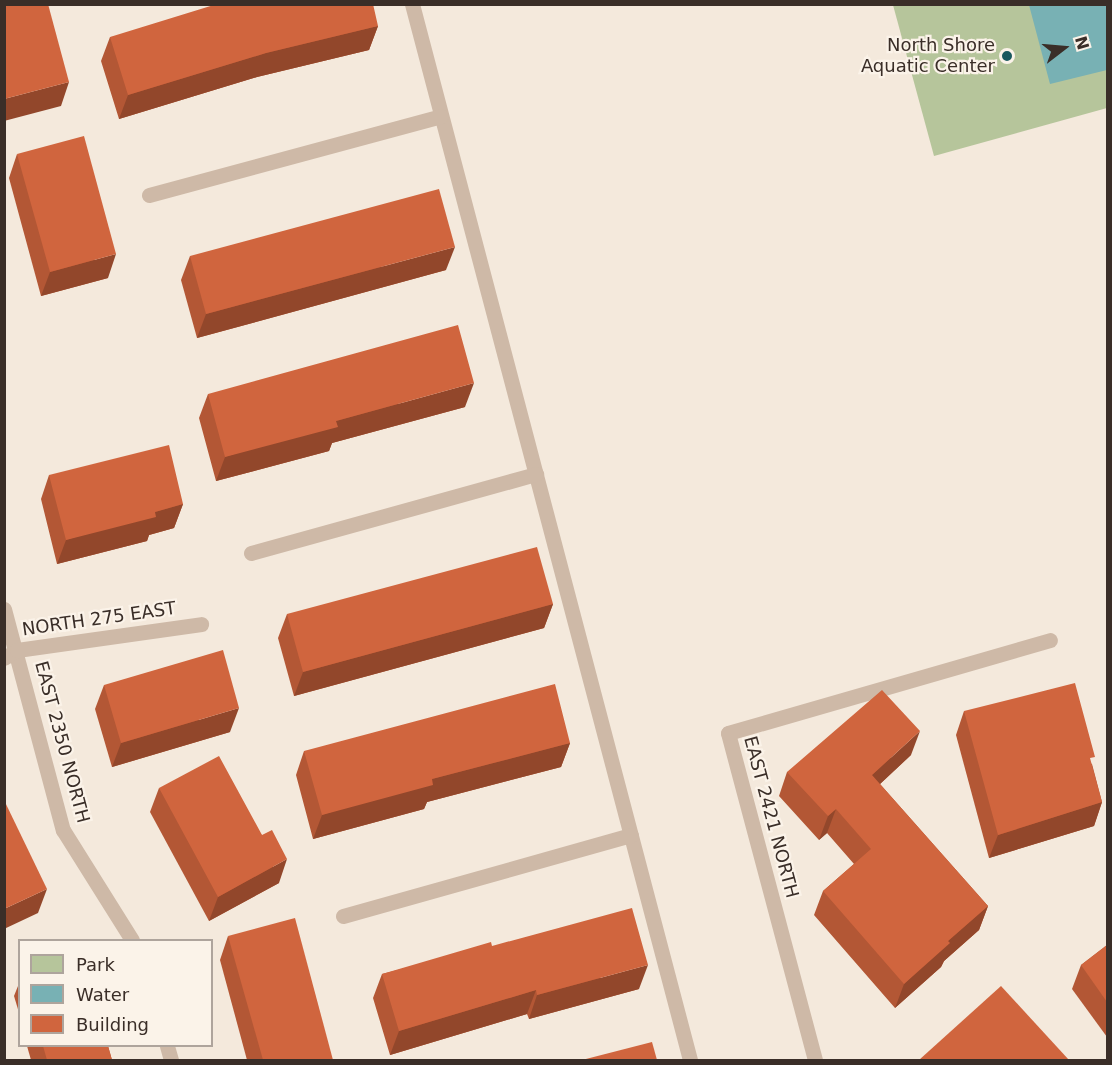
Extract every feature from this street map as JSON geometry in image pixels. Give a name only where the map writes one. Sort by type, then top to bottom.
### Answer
[{"type":"lane","points":[[412,4],[690,1060]]},
{"type":"lane","points":[[148,195],[441,116]]},
{"type":"lane","points":[[251,553],[536,474]]},
{"type":"lane","name":"EAST 2350 NORTH","points":[[4,609],[11,654],[63,830],[131,939]]},
{"type":"lane","name":"NORTH 275 EAST","points":[[11,654],[201,624]]},
{"type":"lane","name":"EAST 2421 NORTH","points":[[815,1060],[728,733],[1050,640]]},
{"type":"lane","points":[[343,916],[631,835]]},
{"type":"green space","name":"North Shore Aquatic Center","points":[[893,5],[1107,5],[1107,108],[934,156]]},
{"type":"water","points":[[1029,5],[1107,5],[1107,70],[1050,84]]},
{"type":"building","points":[[4,4],[48,4],[69,82],[4,99]]},
{"type":"building","points":[[217,4],[373,4],[378,26],[266,53],[128,95],[110,37]]},
{"type":"building","points":[[84,136],[116,254],[50,272],[17,154]]},
{"type":"building","points":[[439,189],[455,247],[206,314],[190,256]]},
{"type":"building","points":[[458,325],[474,383],[336,421],[338,427],[225,457],[208,394]]},
{"type":"building","points":[[169,445],[183,504],[155,512],[156,517],[66,540],[49,475]]},
{"type":"building","points":[[537,547],[553,604],[303,672],[287,614]]},
{"type":"building","points":[[223,650],[239,708],[121,743],[104,685]]},
{"type":"building","points":[[1075,683],[1095,757],[1090,758],[1102,802],[998,835],[964,711]]},
{"type":"building","points":[[555,684],[570,743],[432,779],[433,785],[322,815],[304,751]]},
{"type":"building","points":[[882,690],[920,731],[872,775],[988,906],[904,984],[823,891],[871,849],[836,809],[828,816],[787,772]]},
{"type":"building","points":[[219,756],[262,835],[272,830],[287,859],[218,897],[159,788]]},
{"type":"building","points":[[4,800],[47,889],[4,909]]},
{"type":"building","points":[[632,908],[648,965],[537,995],[536,990],[399,1031],[382,974],[491,942],[492,946]]},
{"type":"building","points":[[295,918],[333,1060],[263,1060],[228,936]]},
{"type":"building","points":[[1107,945],[1107,1002],[1081,965]]},
{"type":"building","points":[[1001,986],[1069,1060],[919,1060]]},
{"type":"building","points":[[652,1042],[657,1060],[582,1060]]},
{"type":"building","points":[[43,1047],[108,1047],[112,1060],[47,1060]]},
{"type":"place","name":"North Shore Aquatic Center","points":[[1007,56]]}]
